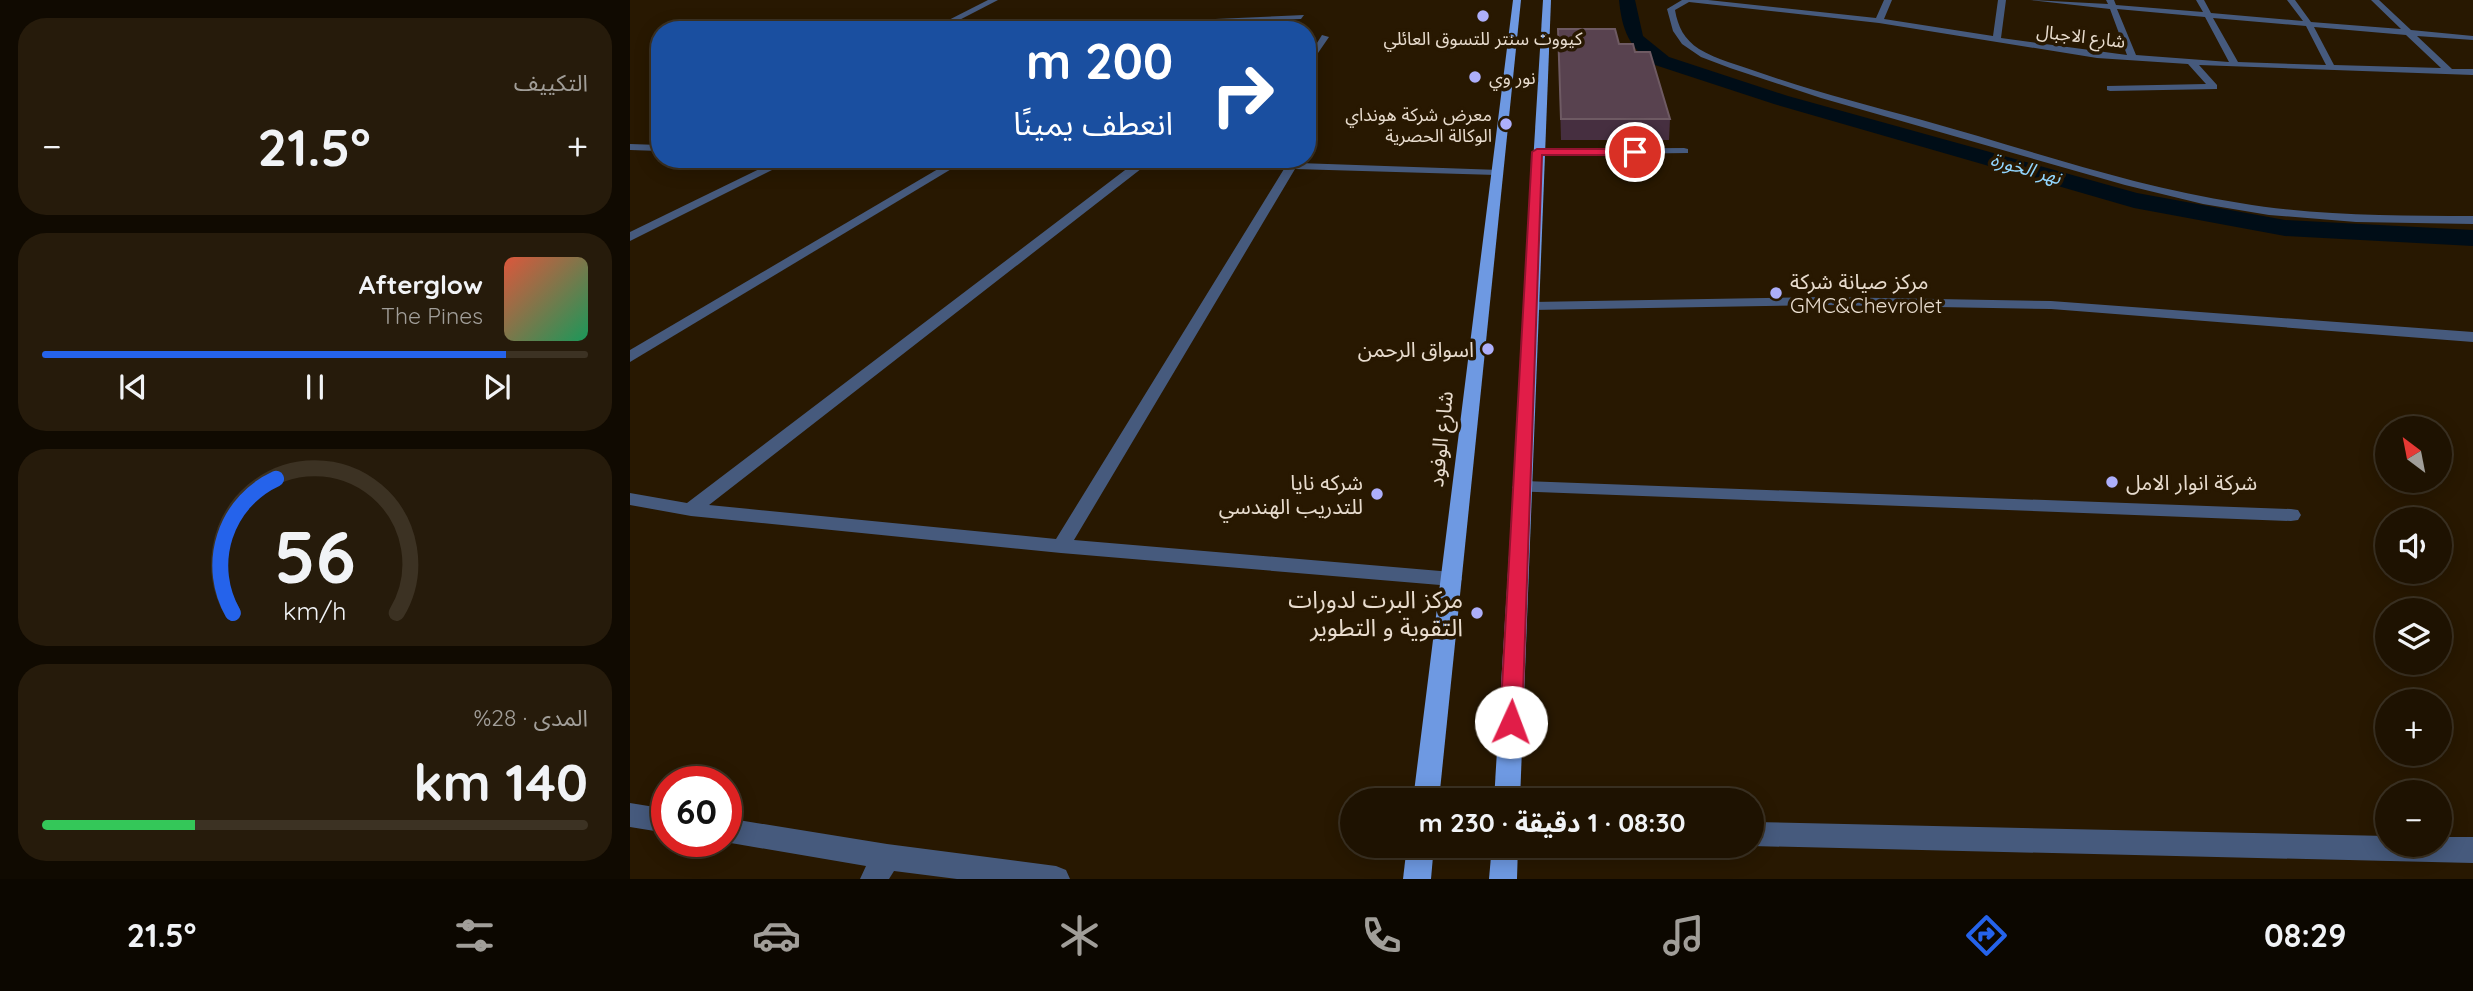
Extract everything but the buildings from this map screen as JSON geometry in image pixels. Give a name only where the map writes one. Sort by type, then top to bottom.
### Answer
[{"type":"main road","name":"شارع الوفود","points":[[1427,788],[1517,0]]},
{"type":"main road","points":[[1508,788],[1532,306],[1537,152],[1547,0]]},
{"type":"main road","points":[[1417,879],[1419,858]]},
{"type":"main road","points":[[1503,879],[1504,858]]},
{"type":"street","points":[[951,21],[994,0]]},
{"type":"street","points":[[1688,0],[1671,9],[1677,34],[1689,47],[1704,55],[1832,98],[2113,178],[2199,199],[2278,212],[2368,220],[2473,220]]},
{"type":"street","name":"شارع الاجبال","points":[[1688,0],[1879,21],[2133,58],[2332,69],[2473,72]]},
{"type":"street","points":[[1766,9],[1773,0]]},
{"type":"street","points":[[1879,21],[1888,0]]},
{"type":"street","points":[[1997,39],[2002,0]]},
{"type":"street","points":[[2034,0],[2111,4],[2473,38]]},
{"type":"street","points":[[2200,0],[2235,65]]},
{"type":"street","points":[[2291,0],[2308,23],[2332,69]]},
{"type":"street","points":[[2367,0],[2375,0],[2449,72]]},
{"type":"street","points":[[2111,4],[2133,58]]},
{"type":"street","points":[[1199,21],[1301,17]]},
{"type":"street","points":[[1316,37],[1325,37],[1316,52]]},
{"type":"street","points":[[2110,88],[2214,87],[2191,62]]},
{"type":"street","points":[[630,147],[651,148]]},
{"type":"street","points":[[630,153],[644,148]]},
{"type":"street","points":[[1537,152],[1684,151]]},
{"type":"street","points":[[1316,167],[1496,172]]},
{"type":"street","points":[[630,237],[771,168]]},
{"type":"street","points":[[630,356],[948,168]]},
{"type":"street","points":[[691,510],[1135,168]]},
{"type":"street","points":[[1061,547],[1289,168]]},
{"type":"street","points":[[1532,306],[1825,301],[2037,304],[2473,337]]},
{"type":"street","points":[[1521,487],[2291,515]]},
{"type":"street","points":[[630,499],[691,510],[1061,547],[1452,579]]},
{"type":"street","points":[[630,815],[651,818]]},
{"type":"street","points":[[1764,834],[2473,850]]},
{"type":"street","points":[[742,835],[881,868],[1056,879]]},
{"type":"waterway","name":"نهر الخورة","points":[[1627,0],[1634,36],[1644,48],[1662,61],[1781,100],[2134,200],[2285,228],[2473,238]]},
{"type":"place","name":"كيووت سنتر للتسوق العائلي","points":[[1483,16]]},
{"type":"place","name":"نور وي","points":[[1475,77]]},
{"type":"place","name":"معرض شركة هونداي الوكالة الحصرية","points":[[1506,124]]},
{"type":"place","name":"مركز صيانة شركة GMC&Chevrolet","points":[[1776,293]]},
{"type":"place","name":"اسواق الرحمن","points":[[1488,349]]},
{"type":"place","name":"شركة انوار الامل","points":[[2112,482]]},
{"type":"place","name":"شركه نايا للتدريب الهندسي","points":[[1377,494]]},
{"type":"place","name":"مركز البرت لدورات التقوية و التطوير","points":[[1477,613]]},
{"type":"route","points":[[1511,722],[1537,152],[1635,152]]}]
